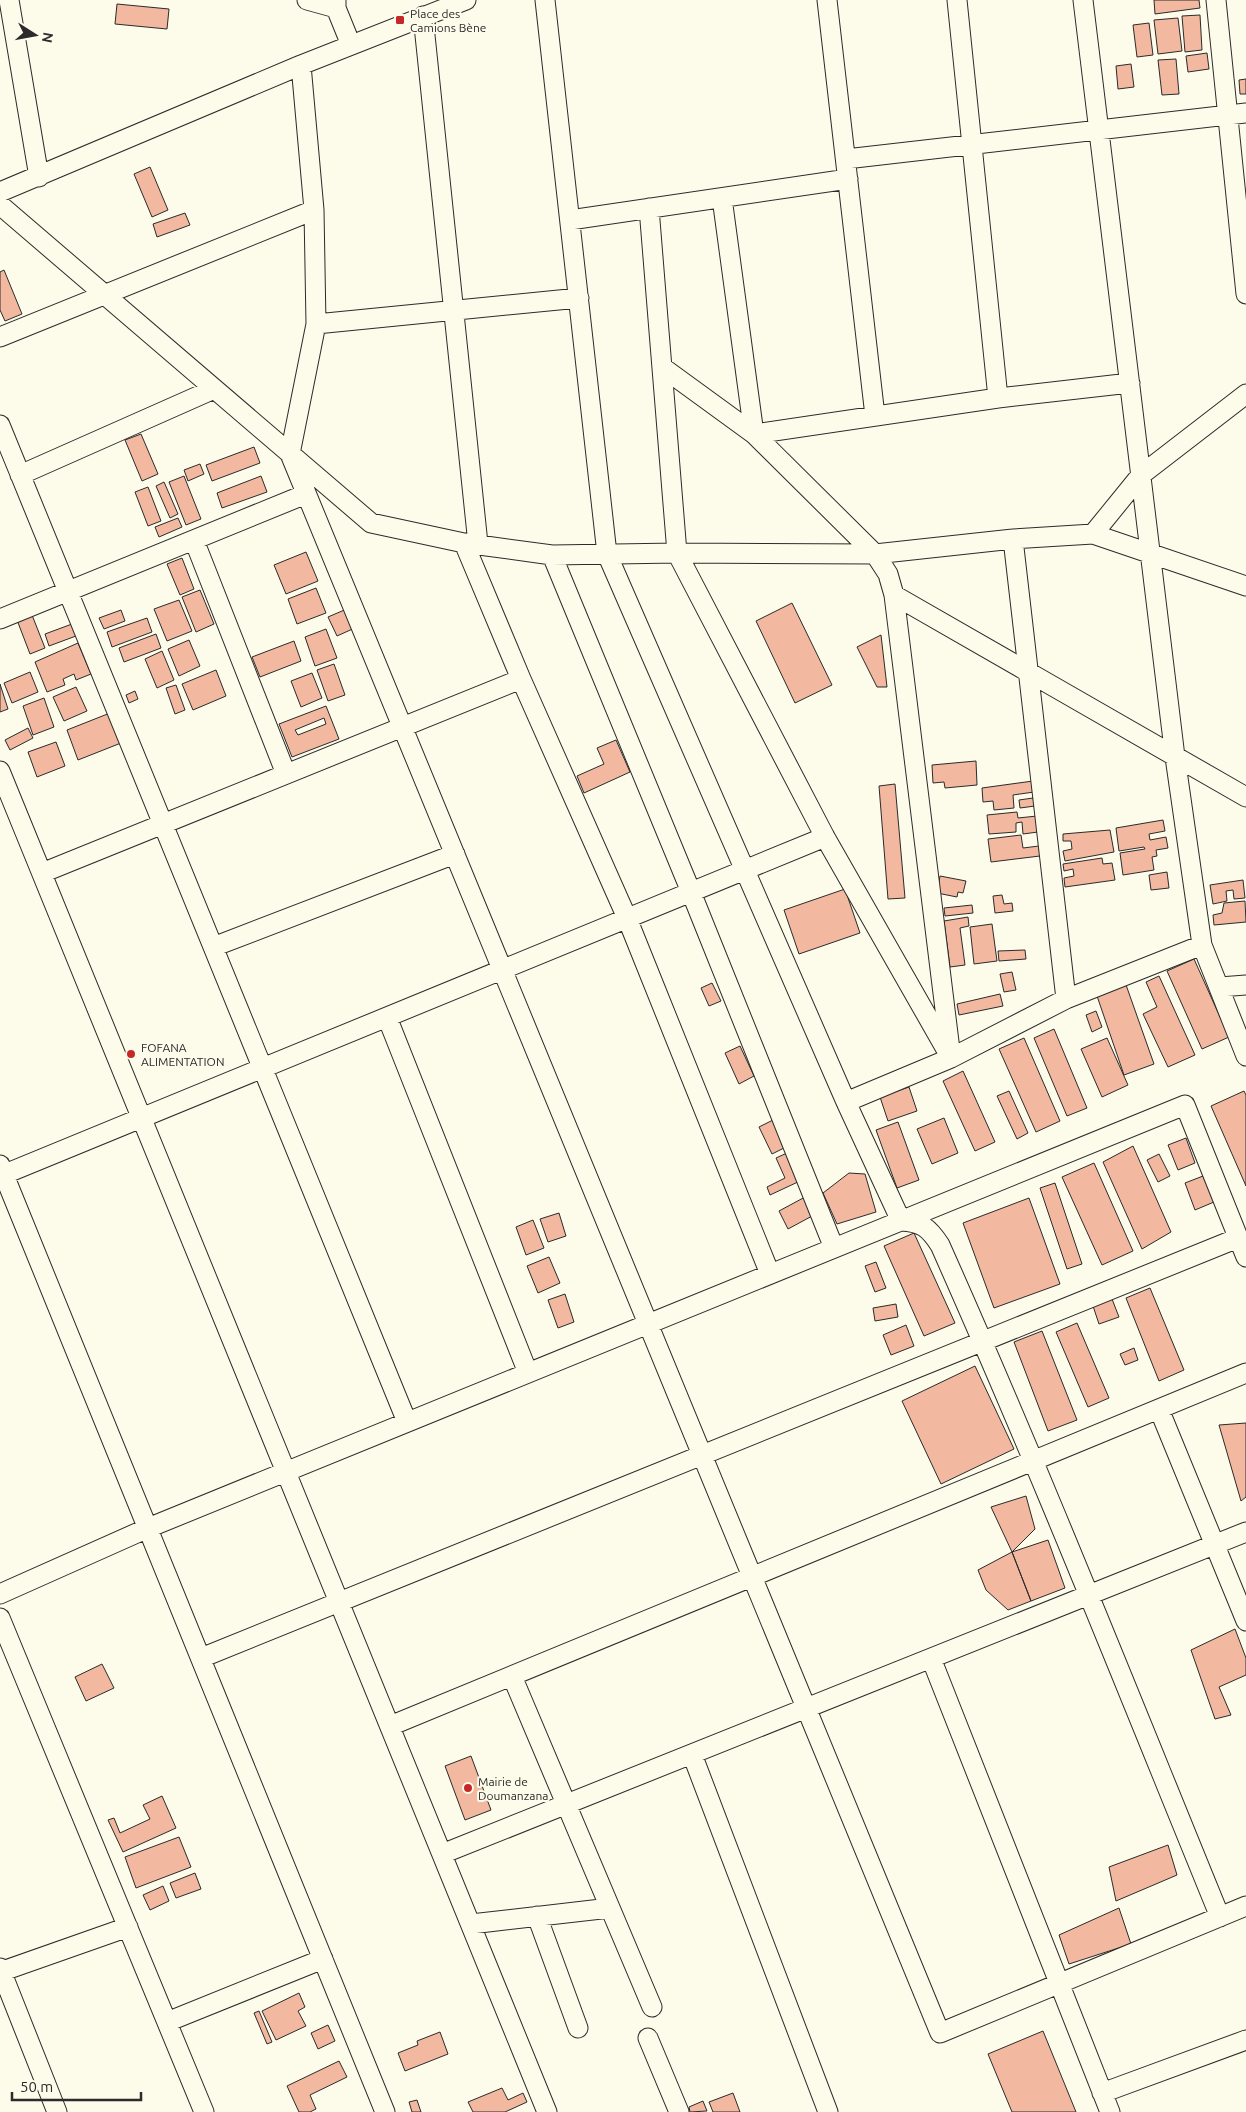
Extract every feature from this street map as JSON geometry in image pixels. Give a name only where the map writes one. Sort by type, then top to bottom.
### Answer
[{"type":"street","points":[[9,0],[39,177]]},
{"type":"street","points":[[307,0],[336,4],[352,45]]},
{"type":"street","points":[[0,192],[301,65],[466,0]]},
{"type":"street","points":[[545,0],[607,554],[846,1102],[901,1221]]},
{"type":"street","points":[[828,0],[875,416]]},
{"type":"street","points":[[957,0],[998,398]]},
{"type":"street","points":[[1084,0],[1175,757],[1202,945],[1246,1056]]},
{"type":"street","points":[[1216,0],[1237,114],[1246,294]]},
{"type":"street","points":[[423,16],[454,311],[471,544],[521,679],[627,918],[770,1274]]},
{"type":"street","points":[[301,65],[314,210],[316,324],[290,454],[940,2033],[1246,1906]]},
{"type":"street","points":[[846,159],[1237,114]]},
{"type":"street","points":[[570,220],[848,180]]},
{"type":"street","points":[[722,198],[754,434]]},
{"type":"street","points":[[0,205],[371,523],[471,544],[552,555],[677,553],[875,554],[1013,539],[1092,534],[1246,586]]},
{"type":"street","points":[[649,208],[677,553],[825,836],[951,1058]]},
{"type":"street","points":[[0,337],[314,210]]},
{"type":"street","points":[[316,324],[579,298]]},
{"type":"street","points":[[662,367],[754,434],[875,554],[888,574],[894,595],[951,1058]]},
{"type":"street","points":[[754,434],[998,398],[1130,382]]},
{"type":"street","points":[[20,475],[214,389]]},
{"type":"street","points":[[1092,534],[1141,475],[1246,394]]},
{"type":"street","points":[[0,425],[407,1422]]},
{"type":"street","points":[[0,619],[306,494]]},
{"type":"street","points":[[1013,539],[1066,999]]},
{"type":"street","points":[[194,540],[286,774]]},
{"type":"street","points":[[552,555],[691,892],[834,1248]]},
{"type":"street","points":[[894,595],[1246,797]]},
{"type":"street","points":[[42,873],[521,679]]},
{"type":"street","points":[[0,771],[547,2112]]},
{"type":"street","points":[[385,2112],[1,1172],[141,1118],[825,836]]},
{"type":"street","points":[[213,947],[455,854]]},
{"type":"street","points":[[846,1102],[951,1058],[1066,999],[1202,945]]},
{"type":"street","points":[[1220,987],[1246,985]]},
{"type":"street","points":[[387,1017],[528,1373]]},
{"type":"street","points":[[0,1594],[148,1528],[286,1471],[1185,1105],[1246,1257]]},
{"type":"street","points":[[901,1221],[912,1221],[931,1231],[940,1245],[983,1341],[1089,1595],[1220,1917]]},
{"type":"street","points":[[201,1658],[1238,1238]]},
{"type":"street","points":[[390,1726],[1246,1373]]},
{"type":"street","points":[[1159,1409],[1246,1621]]},
{"type":"street","points":[[442,1854],[1246,1532]]},
{"type":"street","points":[[0,1618],[204,2112]]},
{"type":"street","points":[[931,1658],[1110,2112]]},
{"type":"street","points":[[512,1676],[652,2007]]},
{"type":"street","points":[[692,1754],[828,2112]]},
{"type":"street","points":[[471,1924],[610,1908]]},
{"type":"street","points":[[537,1916],[578,2028]]},
{"type":"street","points":[[56,2112],[1,1970],[128,1927]]},
{"type":"street","points":[[167,2022],[323,1959]]},
{"type":"street","points":[[648,2038],[678,2112]]},
{"type":"street","points":[[1102,2093],[1246,2040]]},
{"type":"building","points":[[1154,0],[1199,0],[1200,8],[1155,14]]},
{"type":"building","points":[[117,4],[169,9],[167,29],[115,24]]},
{"type":"building","points":[[1200,15],[1202,50],[1185,52],[1182,16]]},
{"type":"building","points":[[1178,18],[1182,51],[1158,54],[1154,20]]},
{"type":"building","points":[[1149,23],[1153,55],[1137,57],[1133,25]]},
{"type":"building","points":[[1207,53],[1209,69],[1188,72],[1186,56]]},
{"type":"building","points":[[1176,59],[1179,94],[1162,95],[1158,60]]},
{"type":"building","points":[[1131,64],[1134,87],[1118,89],[1116,66]]},
{"type":"building","points":[[1246,79],[1246,94],[1240,94],[1239,80]]},
{"type":"building","points":[[150,167],[168,210],[152,217],[134,174]]},
{"type":"building","points":[[185,213],[190,225],[157,237],[153,224]]},
{"type":"building","points":[[4,270],[22,314],[5,321],[0,310],[0,272]]},
{"type":"building","points":[[141,434],[158,474],[142,481],[125,440]]},
{"type":"building","points":[[254,447],[260,463],[212,481],[206,465]]},
{"type":"building","points":[[200,464],[204,474],[188,481],[184,470]]},
{"type":"building","points":[[184,476],[201,519],[186,525],[169,482]]},
{"type":"building","points":[[261,476],[267,492],[222,508],[217,493]]},
{"type":"building","points":[[164,482],[178,514],[170,518],[156,486]]},
{"type":"building","points":[[148,487],[161,521],[148,526],[135,492]]},
{"type":"building","points":[[178,518],[182,527],[159,537],[155,527]]},
{"type":"building","points":[[306,552],[318,581],[286,594],[274,565]]},
{"type":"building","points":[[182,558],[194,589],[180,595],[167,564]]},
{"type":"building","points":[[316,588],[326,613],[297,624],[288,599]]},
{"type":"building","points":[[200,590],[214,624],[196,632],[182,597]]},
{"type":"building","points":[[179,600],[192,631],[167,641],[154,609]]},
{"type":"building","points":[[792,603],[832,685],[795,703],[756,621]]},
{"type":"building","points":[[349,608],[357,627],[337,636],[328,617]]},
{"type":"building","points":[[121,610],[125,621],[104,629],[99,618]]},
{"type":"building","points":[[32,615],[45,648],[30,654],[17,620]]},
{"type":"building","points":[[147,618],[152,632],[112,647],[107,632]]},
{"type":"building","points":[[72,624],[76,636],[49,646],[45,634]]},
{"type":"building","points":[[326,629],[337,658],[315,666],[305,637]]},
{"type":"building","points":[[156,634],[161,648],[124,662],[119,648]]},
{"type":"building","points":[[881,635],[887,687],[877,687],[857,647]]},
{"type":"building","points":[[189,640],[200,666],[179,676],[168,649]]},
{"type":"building","points":[[294,641],[301,661],[260,677],[252,657]]},
{"type":"building","points":[[78,643],[91,674],[76,680],[74,674],[63,679],[65,685],[47,692],[35,662]]},
{"type":"building","points":[[162,651],[174,680],[157,688],[145,659]]},
{"type":"building","points":[[334,664],[345,695],[328,701],[317,670]]},
{"type":"building","points":[[216,670],[226,696],[193,710],[182,684]]},
{"type":"building","points":[[30,672],[38,692],[12,703],[4,683]]},
{"type":"building","points":[[312,673],[322,698],[301,707],[291,681]]},
{"type":"building","points":[[0,684],[8,709],[0,712]]},
{"type":"building","points":[[176,685],[185,710],[175,714],[166,688]]},
{"type":"building","points":[[76,687],[87,711],[64,721],[53,697]]},
{"type":"building","points":[[135,691],[138,699],[129,703],[126,695]]},
{"type":"building","points":[[44,698],[54,727],[33,735],[23,706]]},
{"type":"building","points":[[326,706],[339,739],[292,757],[279,724]],"holes":[[[324,718],[326,724],[298,735],[295,730]]]},
{"type":"building","points":[[110,713],[121,743],[78,760],[67,730]]},
{"type":"building","points":[[28,728],[33,738],[10,750],[5,740]]},
{"type":"building","points":[[616,740],[630,772],[584,793],[577,776],[604,764],[597,748]]},
{"type":"building","points":[[56,742],[65,766],[37,777],[28,752]]},
{"type":"building","points":[[976,761],[977,785],[945,788],[944,782],[933,783],[932,765]]},
{"type":"building","points":[[1033,781],[1034,792],[1013,795],[1014,808],[994,810],[993,801],[983,802],[982,788]]},
{"type":"building","points":[[895,784],[905,898],[888,899],[879,786]]},
{"type":"building","points":[[1033,798],[1035,806],[1020,808],[1019,800]]},
{"type":"building","points":[[1017,812],[1018,818],[1037,816],[1038,832],[1023,834],[1022,822],[1016,823],[1016,832],[989,834],[987,815]]},
{"type":"building","points":[[1163,820],[1165,831],[1149,834],[1150,840],[1166,837],[1168,848],[1156,850],[1157,856],[1152,857],[1154,870],[1123,875],[1120,853],[1145,849],[1144,847],[1119,851],[1116,828]]},
{"type":"building","points":[[1110,830],[1114,852],[1065,861],[1063,851],[1072,849],[1071,841],[1063,841],[1063,834]]},
{"type":"building","points":[[1021,835],[1023,848],[1039,846],[1040,856],[991,862],[988,839]]},
{"type":"building","points":[[1102,858],[1103,864],[1112,863],[1115,880],[1065,887],[1064,878],[1074,876],[1073,869],[1064,871],[1063,864]]},
{"type":"building","points":[[1167,872],[1169,888],[1151,890],[1149,875]]},
{"type":"building","points":[[940,876],[966,881],[963,893],[958,892],[957,897],[937,893]]},
{"type":"building","points":[[1243,880],[1245,898],[1234,899],[1233,890],[1226,891],[1227,901],[1213,904],[1210,885]]},
{"type":"building","points":[[845,889],[860,933],[799,954],[784,910]]},
{"type":"building","points":[[1002,895],[1004,904],[1012,903],[1013,911],[995,913],[993,896]]},
{"type":"building","points":[[1245,901],[1246,922],[1214,925],[1213,915],[1222,913],[1224,903]]},
{"type":"building","points":[[972,905],[973,913],[945,916],[944,908]]},
{"type":"building","points":[[968,917],[969,926],[960,928],[965,965],[950,967],[944,921]]},
{"type":"building","points":[[992,924],[997,961],[974,964],[970,927]]},
{"type":"building","points":[[1025,950],[1026,959],[999,961],[998,951]]},
{"type":"building","points":[[1194,959],[1229,1037],[1202,1049],[1167,971]]},
{"type":"building","points":[[1012,972],[1016,990],[1004,992],[1000,974]]},
{"type":"building","points":[[1159,976],[1195,1055],[1168,1067],[1143,1014],[1157,1007],[1146,982]]},
{"type":"building","points":[[1125,982],[1154,1064],[1124,1075],[1096,993]]},
{"type":"building","points":[[712,983],[721,1001],[709,1006],[701,988]]},
{"type":"building","points":[[1000,994],[1003,1006],[959,1015],[957,1004]]},
{"type":"building","points":[[1096,1011],[1102,1027],[1092,1032],[1086,1015]]},
{"type":"building","points":[[1054,1029],[1087,1108],[1067,1116],[1034,1038]]},
{"type":"building","points":[[1024,1038],[1060,1121],[1036,1132],[999,1049]]},
{"type":"building","points":[[1107,1038],[1128,1085],[1102,1097],[1081,1049]]},
{"type":"building","points":[[740,1046],[754,1076],[739,1084],[725,1053]]},
{"type":"building","points":[[963,1071],[995,1142],[975,1151],[943,1081]]},
{"type":"building","points":[[909,1087],[917,1111],[888,1121],[880,1097]]},
{"type":"building","points":[[1009,1091],[1028,1133],[1017,1139],[997,1096]]},
{"type":"building","points":[[1244,1091],[1246,1095],[1246,1186],[1211,1106]]},
{"type":"building","points":[[944,1118],[958,1153],[932,1164],[917,1129]]},
{"type":"building","points":[[773,1120],[786,1147],[772,1154],[759,1127]]},
{"type":"building","points":[[898,1122],[919,1180],[897,1188],[876,1130]]},
{"type":"building","points":[[1186,1138],[1195,1163],[1178,1170],[1168,1145]]},
{"type":"building","points":[[1133,1146],[1171,1232],[1142,1249],[1103,1162]]},
{"type":"building","points":[[787,1153],[800,1181],[770,1195],[767,1187],[785,1178],[776,1158]]},
{"type":"building","points":[[1159,1154],[1170,1176],[1158,1182],[1147,1160]]},
{"type":"building","points":[[1094,1163],[1133,1251],[1102,1265],[1062,1177]]},
{"type":"building","points":[[849,1173],[865,1174],[876,1212],[837,1224],[823,1193]]},
{"type":"building","points":[[1203,1176],[1214,1202],[1195,1210],[1185,1183]]},
{"type":"building","points":[[1055,1183],[1082,1264],[1067,1269],[1040,1188]]},
{"type":"building","points":[[805,1197],[814,1215],[788,1229],[779,1211]]},
{"type":"building","points":[[1029,1198],[1060,1284],[994,1308],[963,1223]]},
{"type":"building","points":[[559,1213],[566,1236],[548,1242],[540,1219]]},
{"type":"building","points":[[533,1220],[544,1248],[526,1255],[516,1227]]},
{"type":"building","points":[[914,1233],[955,1323],[924,1336],[884,1246]]},
{"type":"building","points":[[549,1257],[560,1283],[538,1293],[527,1266]]},
{"type":"building","points":[[876,1262],[886,1288],[875,1292],[865,1266]]},
{"type":"building","points":[[1150,1288],[1184,1370],[1159,1381],[1126,1298]]},
{"type":"building","points":[[565,1294],[574,1322],[558,1328],[548,1300]]},
{"type":"building","points":[[1112,1299],[1119,1317],[1099,1324],[1093,1306]]},
{"type":"building","points":[[896,1304],[898,1317],[875,1321],[873,1308]]},
{"type":"building","points":[[1077,1323],[1109,1398],[1088,1407],[1056,1332]]},
{"type":"building","points":[[906,1325],[914,1346],[891,1355],[883,1335]]},
{"type":"building","points":[[1042,1331],[1077,1420],[1048,1431],[1014,1342]]},
{"type":"building","points":[[1134,1348],[1138,1360],[1125,1365],[1120,1354]]},
{"type":"building","points":[[975,1366],[1014,1449],[941,1484],[902,1401]]},
{"type":"building","points":[[1246,1423],[1246,1497],[1241,1501],[1219,1425]]},
{"type":"building","points":[[1026,1496],[1035,1529],[1012,1552],[991,1507]]},
{"type":"building","points":[[1048,1540],[1065,1588],[1031,1601],[1012,1552]]},
{"type":"building","points":[[1012,1552],[1031,1601],[1008,1610],[986,1590],[978,1570]]},
{"type":"building","points":[[1235,1629],[1246,1658],[1246,1675],[1219,1687],[1231,1715],[1215,1719],[1191,1650]]},
{"type":"building","points":[[102,1664],[114,1688],[86,1701],[75,1677]]},
{"type":"building","name":"Mairie de Doumanzana","points":[[471,1756],[491,1810],[465,1820],[445,1766]]},
{"type":"building","points":[[162,1796],[176,1828],[123,1852],[108,1820],[114,1818],[120,1833],[150,1819],[143,1805]]},
{"type":"building","points":[[179,1837],[191,1867],[136,1888],[125,1857]]},
{"type":"building","points":[[1168,1845],[1177,1875],[1116,1901],[1109,1867]]},
{"type":"building","points":[[195,1873],[201,1889],[176,1898],[170,1883]]},
{"type":"building","points":[[163,1886],[169,1901],[150,1910],[143,1895]]},
{"type":"building","points":[[1119,1908],[1131,1944],[1069,1964],[1059,1935]]},
{"type":"building","points":[[299,1993],[305,2007],[298,2011],[306,2026],[276,2040],[262,2011]]},
{"type":"building","points":[[259,2011],[272,2042],[267,2044],[254,2013]]},
{"type":"building","points":[[328,2025],[335,2041],[318,2049],[311,2033]]},
{"type":"building","points":[[1043,2031],[1076,2112],[1012,2112],[988,2054]]},
{"type":"building","points":[[440,2032],[448,2054],[405,2071],[398,2053],[418,2045],[417,2041]]},
{"type":"building","points":[[339,2061],[347,2077],[310,2095],[316,2109],[310,2112],[299,2112],[287,2086]]},
{"type":"building","points":[[502,2088],[508,2100],[523,2093],[527,2102],[505,2112],[473,2112],[468,2102]]},
{"type":"building","points":[[733,2093],[740,2112],[713,2112],[709,2102]]},
{"type":"building","points":[[417,2100],[421,2112],[412,2112],[409,2102]]},
{"type":"building","points":[[703,2101],[707,2111],[690,2112],[689,2107]]},
{"type":"place","name":"Place des Camions Bène","points":[[400,20]]},
{"type":"place","name":"FOFANA ALIMENTATION","points":[[131,1054]]},
{"type":"place","name":"Mairie de Doumanzana","points":[[468,1788]]}]
